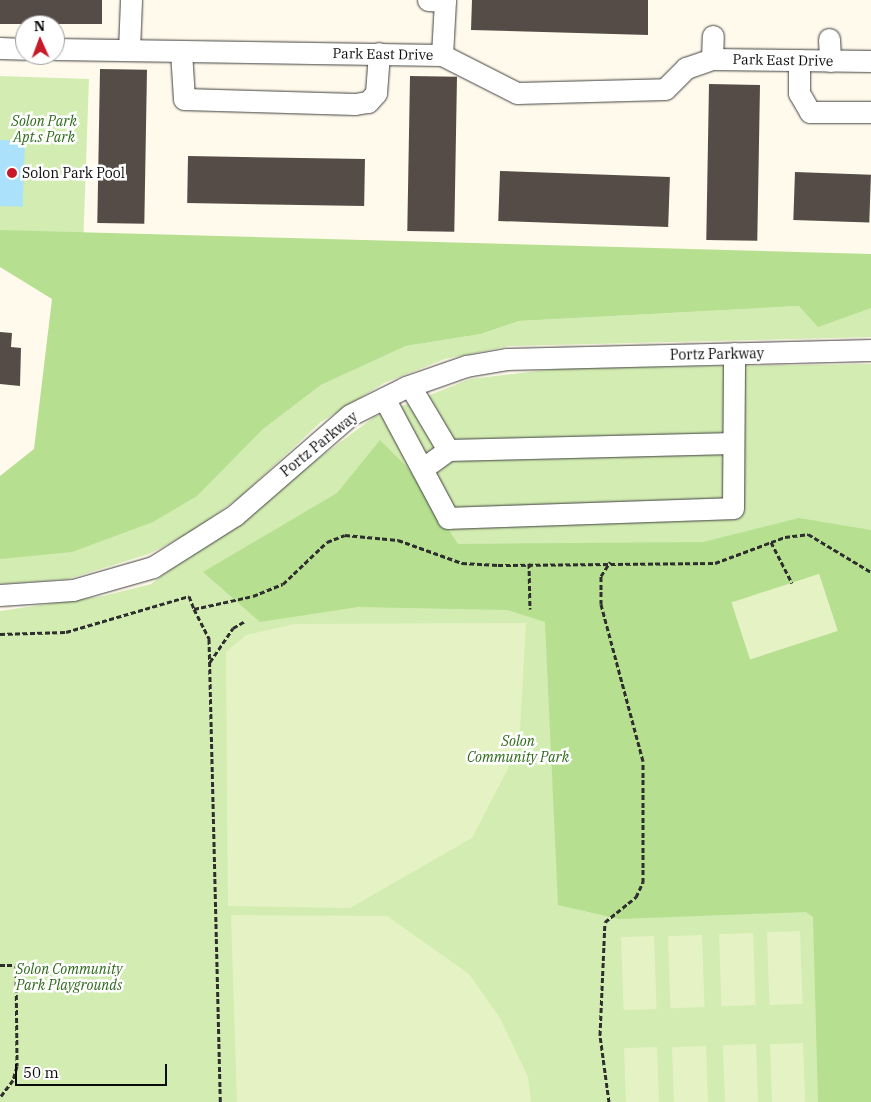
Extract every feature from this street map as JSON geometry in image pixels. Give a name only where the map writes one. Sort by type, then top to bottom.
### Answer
[{"type":"street","points":[[130,50],[131,0]]},
{"type":"street","points":[[428,0],[445,1],[442,55]]},
{"type":"street","points":[[712,59],[713,36]]},
{"type":"street","points":[[829,39],[830,61]]},
{"type":"street","points":[[0,48],[15,49]]},
{"type":"street","name":"Park East Drive","points":[[65,49],[442,55],[517,93],[665,89],[686,68],[712,59],[871,61]]},
{"type":"street","points":[[181,51],[184,98],[355,104],[368,102],[376,93],[379,53]]},
{"type":"street","points":[[799,60],[799,93],[810,112],[871,112]]},
{"type":"street","name":"Portz Parkway","points":[[0,596],[73,590],[153,567],[236,515],[350,415],[410,386],[466,366],[507,359],[871,350]]},
{"type":"street","points":[[384,398],[448,518],[733,508],[734,353]]},
{"type":"street","points":[[410,386],[448,450]]},
{"type":"street","points":[[422,469],[448,450],[733,443]]},
{"type":"path","points":[[194,609],[270,591],[327,542],[345,535],[398,540],[462,563],[610,561],[715,563],[771,542],[808,534],[871,572]]},
{"type":"path","points":[[771,542],[792,583]]},
{"type":"path","points":[[609,1102],[600,1036],[605,922],[636,897],[644,882],[643,761],[601,604],[600,576],[610,561]]},
{"type":"path","points":[[530,563],[530,609]]},
{"type":"path","points":[[0,634],[66,632],[189,596],[209,639],[220,1102]]},
{"type":"path","points":[[210,663],[233,628],[244,621]]},
{"type":"path","points":[[0,965],[16,964],[17,1066],[13,1080],[0,1097]]},
{"type":"green space","name":"Solon Park Apt.s Park","points":[[0,76],[89,79],[84,235],[0,232]]},
{"type":"green space","points":[[0,230],[871,254],[871,308],[818,327],[799,306],[519,321],[481,334],[406,346],[321,385],[262,430],[197,496],[153,522],[72,552],[0,559],[0,476],[34,449],[52,299],[0,267]]},
{"type":"green space","points":[[799,306],[871,308],[871,337],[509,346],[445,359],[384,383],[321,422],[240,497],[191,532],[149,554],[68,579],[0,584],[0,559],[262,430],[321,385],[406,346],[481,334],[519,321]]},
{"type":"green space","name":"Solon Community Park","points":[[871,364],[871,1102],[0,1102],[0,611],[103,596],[151,584],[374,417],[470,379],[564,368]]},
{"type":"green space","points":[[380,440],[407,467],[458,544],[703,542],[799,518],[871,530],[871,1102],[818,1102],[813,917],[806,912],[619,919],[558,905],[545,622],[507,610],[358,607],[260,622],[203,572],[337,493]],"holes":[[[819,574],[838,631],[732,603]]]},
{"type":"green space","points":[[819,574],[838,631],[750,659],[732,602]]},
{"type":"green space","points":[[526,623],[519,747],[472,838],[350,908],[228,906],[226,652],[246,635],[295,624]]},
{"type":"green space","points":[[231,915],[387,916],[469,974],[500,1018],[528,1077],[531,1102],[237,1102]]},
{"type":"green space","points":[[800,931],[803,1004],[770,1005],[767,932]]},
{"type":"green space","points":[[753,933],[756,1005],[722,1006],[719,934]]},
{"type":"green space","points":[[702,935],[705,1007],[671,1008],[668,936]]},
{"type":"green space","points":[[654,936],[657,1009],[624,1010],[621,937]]},
{"type":"green space","points":[[803,1043],[805,1102],[772,1102],[770,1044]]},
{"type":"green space","points":[[756,1044],[758,1102],[725,1102],[723,1045]]},
{"type":"green space","points":[[706,1046],[708,1102],[674,1102],[672,1047]]},
{"type":"green space","points":[[657,1047],[659,1102],[626,1102],[624,1048]]},
{"type":"water","name":"Solon Park Pool","points":[[0,140],[25,141],[23,207],[0,206]]},
{"type":"building","points":[[0,0],[102,0],[102,24],[65,24],[65,15],[15,15],[15,24],[0,24]]},
{"type":"building","points":[[472,0],[648,0],[648,35],[471,30]]},
{"type":"building","points":[[100,69],[147,70],[144,224],[97,223]]},
{"type":"building","points":[[410,76],[457,77],[454,232],[407,231]]},
{"type":"building","points":[[709,84],[760,85],[757,241],[706,240]]},
{"type":"building","points":[[188,156],[365,159],[364,206],[187,203]]},
{"type":"building","points":[[500,171],[670,177],[668,227],[498,221]]},
{"type":"building","points":[[795,172],[871,175],[869,223],[793,220]]},
{"type":"building","points":[[0,332],[12,333],[11,347],[21,348],[20,386],[0,384]]},
{"type":"place","name":"Solon Park Pool","points":[[12,173]]},
{"type":"park label","name":"Solon Community Park Playgrounds","points":[[69,978]]}]
